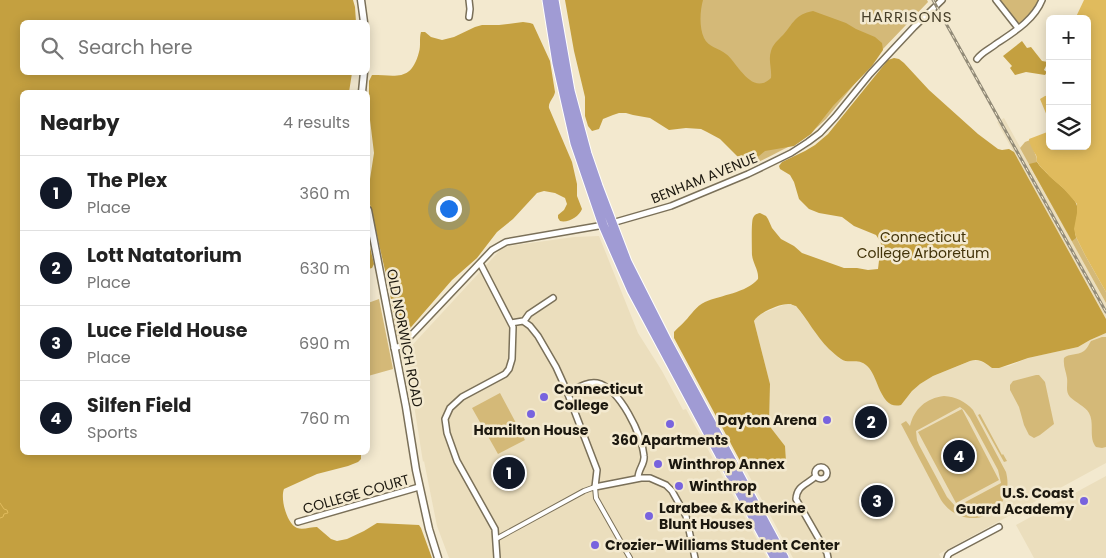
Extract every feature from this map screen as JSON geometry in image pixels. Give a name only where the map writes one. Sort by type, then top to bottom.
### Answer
[{"type":"highway","points":[[547,0],[557,63],[587,180],[627,262],[650,315],[775,558]]},
{"type":"highway","points":[[554,0],[570,91],[608,224]]},
{"type":"highway","points":[[650,315],[784,558]]},
{"type":"street","points":[[360,0],[364,20]]},
{"type":"street","points":[[468,0],[470,8],[469,18]]},
{"type":"street","name":"BENHAM AVENUE","points":[[394,348],[401,346],[492,250],[506,242],[608,224],[671,206],[748,174],[791,153],[820,133],[870,74],[942,0]]},
{"type":"street","points":[[996,0],[1018,28]]},
{"type":"street","points":[[977,59],[982,53],[1018,28],[1034,14],[1042,0]]},
{"type":"street","points":[[362,90],[364,75]]},
{"type":"street","name":"OLD NORWICH ROAD","points":[[370,221],[406,407],[419,487],[438,558]]},
{"type":"street","points":[[480,263],[513,327],[512,363],[508,370],[500,377],[462,397],[450,408],[445,420],[447,433],[459,464],[494,528],[497,558]]},
{"type":"street","points":[[524,322],[529,314],[553,298]]},
{"type":"street","points":[[511,323],[524,322],[534,330],[544,344],[568,393],[597,470],[594,488],[596,498],[630,558]]},
{"type":"street","points":[[568,393],[587,384],[597,383],[610,390],[619,399],[638,433],[643,448],[644,461],[638,472],[638,478]]},
{"type":"street","points":[[816,476],[798,489],[796,500],[828,558]]},
{"type":"street","points":[[496,539],[577,495],[594,488],[638,478],[646,478],[660,482],[672,491],[686,517],[695,558]]},
{"type":"street","name":"COLLEGE COURT","points":[[298,522],[419,487]]},
{"type":"street","points":[[947,557],[950,553],[999,527]]},
{"type":"shaded area","points":[[566,0],[927,0],[928,2],[882,50],[818,127],[790,146],[749,167],[730,146],[659,56]]},
{"type":"shaded area","points":[[999,0],[1040,1],[1032,14],[1020,23],[1017,22]]},
{"type":"shaded area","points":[[1084,0],[1106,0],[1106,292],[1076,237],[1074,229],[1077,204],[1039,165],[1029,139],[1046,133],[1046,150],[1091,150],[1091,15],[1077,15]]},
{"type":"shaded area","points":[[1046,96],[1046,113],[1040,99]]},
{"type":"shaded area","points":[[1004,118],[1106,303],[1106,319],[997,122]]},
{"type":"shaded area","points":[[1030,140],[1039,166],[1076,203],[1077,213],[1074,229],[1076,237],[1106,292],[1106,303],[1020,148],[1025,142]]},
{"type":"shaded area","name":"Connecticut College","points":[[599,236],[638,333],[662,371],[683,410],[686,409],[767,558],[449,558],[437,526],[423,462],[405,353],[502,248],[574,237]]},
{"type":"shaded area","points":[[379,299],[393,369],[370,375],[370,302]]},
{"type":"shaded area","points":[[786,304],[796,306],[824,343],[840,359],[859,361],[865,364],[873,373],[883,397],[907,397],[917,386],[933,376],[973,360],[980,361],[992,368],[1009,366],[1028,358],[1078,347],[1106,333],[1106,463],[939,554],[941,558],[793,558],[746,470],[781,464],[786,461],[785,446],[769,425],[770,384],[754,321],[758,315]]},
{"type":"shaded area","points":[[1106,337],[1106,447],[1102,448],[1096,447],[1092,439],[1092,422],[1089,413],[1068,395],[1064,358],[1081,353],[1091,341]]},
{"type":"shaded area","points":[[1039,375],[1045,382],[1054,424],[1034,438],[1029,435],[1024,425],[1019,407],[1010,390],[1010,385],[1013,381]]},
{"type":"shaded area","points":[[500,393],[525,440],[498,454],[472,408]]},
{"type":"shaded area","points":[[938,397],[956,398],[973,410],[1006,472],[1007,487],[1004,499],[997,509],[987,515],[975,518],[963,517],[951,511],[941,500],[901,424],[906,421],[910,426],[914,414],[922,405]],"holes":[[[960,407],[964,410],[998,470],[1001,483],[956,507],[947,497],[919,445],[916,431]]]},
{"type":"shaded area","points":[[962,409],[999,480],[956,503],[918,432]]},
{"type":"shaded area","points":[[980,414],[1007,461],[1004,462],[978,415]]},
{"type":"shaded area","name":"U.S. Coast Guard Academy","points":[[1106,476],[1106,558],[1034,558],[1016,525]]},
{"type":"green space","points":[[0,0],[353,0],[356,20],[20,20],[20,75],[352,75],[349,90],[20,90],[20,455],[361,455],[361,459],[358,462],[317,474],[284,489],[284,505],[290,522],[299,529],[317,527],[331,539],[337,541],[347,539],[377,523],[419,525],[432,558],[0,558]]},
{"type":"green space","points":[[565,0],[703,0],[701,24],[702,34],[706,41],[726,54],[751,81],[758,83],[764,83],[771,78],[770,54],[774,44],[798,17],[807,12],[813,11],[846,23],[875,37],[882,43],[883,50],[872,66],[833,106],[811,134],[794,146],[765,151],[751,163],[744,163],[720,139],[701,129],[669,130],[650,118],[619,113],[603,119],[599,129],[592,131],[588,126],[585,116],[585,97]]},
{"type":"green space","points":[[523,22],[533,24],[550,61],[555,92],[549,108],[572,162],[577,184],[577,196],[582,209],[573,219],[560,221],[558,215],[567,204],[565,198],[555,193],[544,191],[537,193],[513,219],[497,232],[477,258],[452,280],[406,333],[400,337],[397,335],[389,288],[370,204],[370,179],[374,153],[370,120],[369,81],[372,75],[402,75],[412,68],[419,52],[421,32],[442,40],[482,25]]},
{"type":"green space","points":[[1022,41],[1027,48],[1031,47],[1042,61],[1046,62],[1044,70],[1046,74],[1045,75],[1026,72],[1015,75],[1010,68],[1012,66],[1003,56]]},
{"type":"green space","name":"Connecticut College Arboretum","points":[[894,58],[904,63],[929,90],[978,134],[998,149],[1009,149],[1014,152],[1106,319],[1106,333],[1078,347],[1028,358],[999,368],[992,368],[980,361],[970,361],[933,376],[912,391],[901,405],[894,405],[885,399],[869,368],[862,362],[844,361],[836,355],[820,339],[796,306],[784,304],[774,307],[764,312],[754,321],[770,384],[769,425],[785,446],[786,461],[781,464],[751,471],[745,470],[674,338],[674,332],[702,304],[747,288],[758,279],[752,255],[752,220],[754,216],[760,213],[766,216],[772,228],[781,239],[802,253],[844,268],[878,269],[881,244],[876,235],[854,226],[842,217],[819,213],[809,209],[799,199],[790,175],[780,169],[779,166],[782,162],[815,145],[828,134],[888,60]]},
{"type":"green space","points":[[1037,162],[1075,201],[1077,206],[1076,238],[1072,241],[1029,164]]},
{"type":"green space","points":[[370,247],[374,264],[370,268]]},
{"type":"waterway","points":[[0,503],[8,513],[0,518]]},
{"type":"railway","points":[[933,0],[1106,312]]},
{"type":"place","name":"Connecticut College","points":[[544,397]]},
{"type":"place","name":"Hamilton House","points":[[531,414]]},
{"type":"place","name":"Dayton Arena","points":[[827,420]]},
{"type":"place","name":"Lott Natatorium","points":[[871,422]]},
{"type":"place","name":"360 Apartments","points":[[670,424]]},
{"type":"place","name":"Silfen Field","points":[[959,456]]},
{"type":"place","name":"Winthrop Annex","points":[[658,464]]},
{"type":"place","name":"The Plex","points":[[509,473]]},
{"type":"place","name":"Winthrop","points":[[679,486]]},
{"type":"place","name":"Luce Field House","points":[[877,501]]},
{"type":"place","name":"U.S. Coast Guard Academy","points":[[1084,501]]},
{"type":"place","name":"Larabee & Katherine Blunt Houses","points":[[649,516]]},
{"type":"place","name":"Crozier-Williams Student Center","points":[[595,545]]},
{"type":"district","name":"HARRISONS","points":[[907,16]]}]
